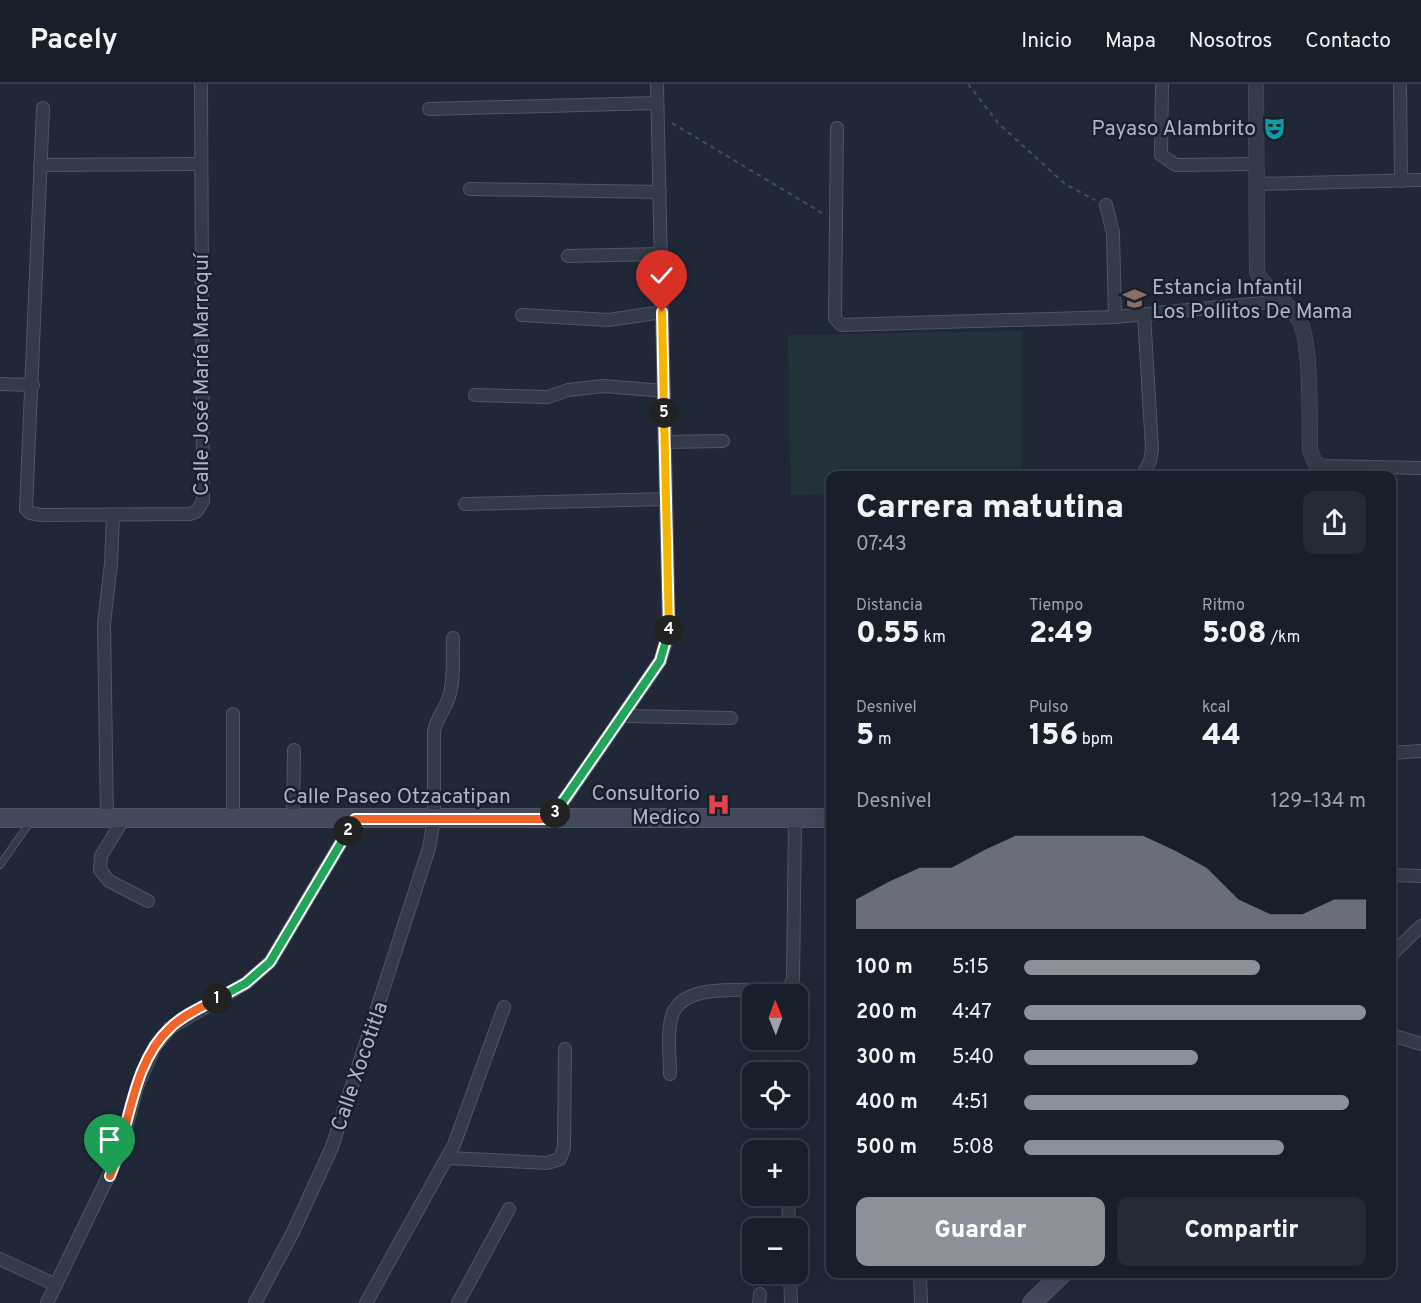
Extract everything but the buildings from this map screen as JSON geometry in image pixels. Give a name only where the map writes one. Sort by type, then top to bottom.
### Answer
[{"type":"main road","name":"Calle Paseo Otzacatipan","points":[[0,818],[826,818]]},
{"type":"main road","points":[[1032,1303],[1058,1278]]},
{"type":"street","name":"Calle José María Marroquí","points":[[33,385],[26,509],[30,513],[112,515],[190,514],[197,511],[204,501],[201,84]]},
{"type":"street","points":[[551,819],[660,661],[669,633],[657,84]]},
{"type":"street","points":[[1162,84],[1160,151],[1166,161],[1176,165],[1256,164]]},
{"type":"street","points":[[1256,84],[1257,272],[1261,281],[1300,321],[1305,333],[1310,450],[1315,463],[1322,471],[1421,468]]},
{"type":"street","points":[[1400,84],[1401,180]]},
{"type":"street","points":[[0,384],[33,385],[43,108]]},
{"type":"street","points":[[429,109],[657,108]]},
{"type":"street","points":[[837,128],[835,318],[838,324],[844,326],[1115,317],[1282,301]]},
{"type":"street","points":[[40,165],[201,164]]},
{"type":"street","points":[[1256,184],[1421,180]]},
{"type":"street","points":[[470,189],[660,192]]},
{"type":"street","points":[[1106,205],[1113,233],[1115,317]]},
{"type":"street","points":[[568,256],[661,254]]},
{"type":"street","points":[[522,315],[609,320],[662,312]]},
{"type":"street","points":[[1144,314],[1152,449],[1150,461],[1145,471]]},
{"type":"street","points":[[475,394],[548,397],[577,388],[604,386],[664,390]]},
{"type":"street","points":[[664,442],[723,441]]},
{"type":"street","points":[[465,504],[666,499]]},
{"type":"street","points":[[112,515],[111,563],[104,624],[115,818],[101,856],[100,870],[109,881],[148,901]]},
{"type":"street","name":"Calle Xocotitla","points":[[255,1303],[332,1147],[399,948],[431,840],[434,818],[434,732],[435,723],[451,692],[453,638]]},
{"type":"street","points":[[232,714],[233,819]]},
{"type":"street","points":[[624,716],[731,718]]},
{"type":"street","points":[[293,819],[294,750]]},
{"type":"street","points":[[1396,753],[1421,751]]},
{"type":"street","points":[[670,1074],[671,1018],[686,997],[705,992],[788,989],[793,980],[795,818]]},
{"type":"street","points":[[47,1303],[119,1154],[137,1087],[155,1046],[170,1028],[246,983],[270,962],[355,819]]},
{"type":"street","points":[[1396,875],[1421,876]]},
{"type":"street","points":[[1396,950],[1421,926]]},
{"type":"street","points":[[366,1303],[448,1158],[461,1129],[504,1006]]},
{"type":"street","points":[[1396,1036],[1421,1044]]},
{"type":"street","points":[[448,1158],[548,1163],[560,1159],[564,1148],[565,1049]]},
{"type":"street","points":[[458,1303],[509,1209]]},
{"type":"street","points":[[0,1259],[56,1285]]},
{"type":"street","points":[[920,1278],[921,1303]]},
{"type":"street","points":[[790,1284],[791,1303]]},
{"type":"lane","points":[[0,865],[33,818]]},
{"type":"path","points":[[968,84],[999,123],[1065,183],[1106,205]]},
{"type":"path","points":[[657,108],[836,222]]},
{"type":"shaded area","points":[[1022,331],[1021,471],[826,471],[826,494],[791,495],[788,335]]},
{"type":"place","name":"Payaso Alambrito","points":[[1274,128]]},
{"type":"place","name":"Estancia Infantil Los Pollitos De Mama","points":[[1134,299]]},
{"type":"place","name":"Consultorio Medico","points":[[718,805]]},
{"type":"route","points":[[110,1176],[119,1154],[144,1066],[155,1046],[170,1028],[190,1014],[246,983],[270,962],[355,819],[551,819],[660,661],[666,647],[670,617],[662,312]]}]
